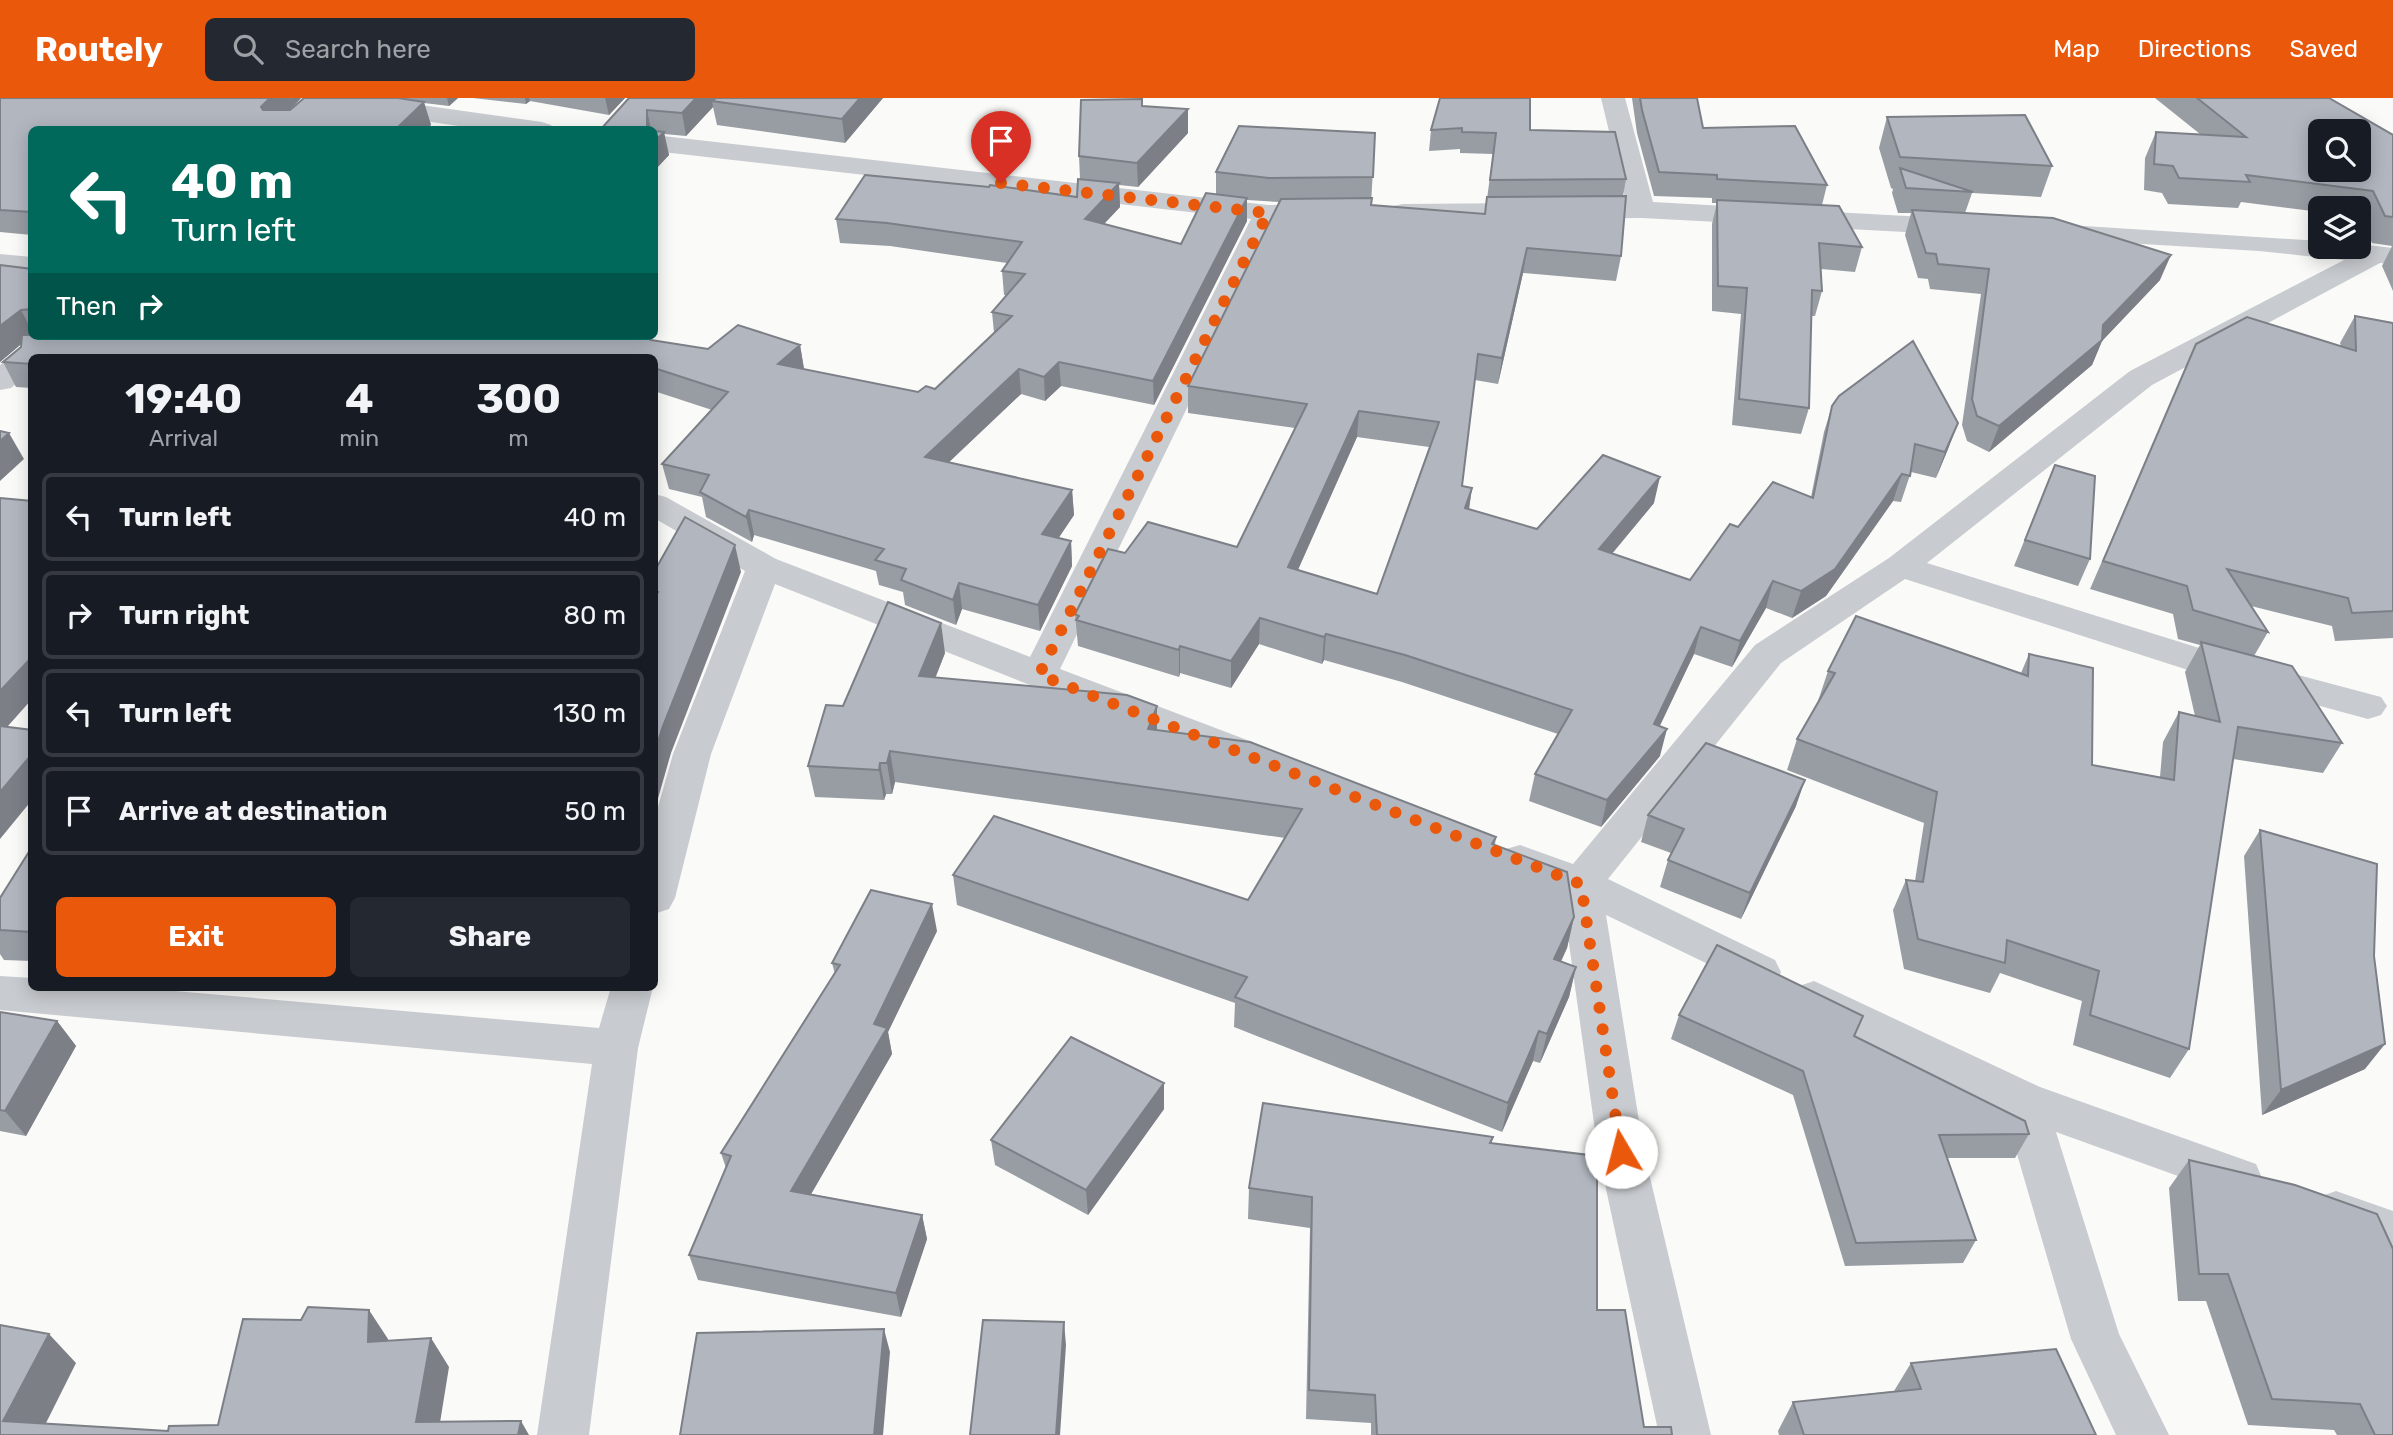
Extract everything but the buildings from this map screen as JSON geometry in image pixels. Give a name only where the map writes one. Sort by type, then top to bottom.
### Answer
[{"type":"street","points":[[1613,98],[1642,211]]},
{"type":"street","points":[[313,103],[508,126]]},
{"type":"street","points":[[658,143],[1268,213],[1351,212]]},
{"type":"street","points":[[1378,212],[1642,211],[1984,229]]},
{"type":"street","points":[[1039,675],[1268,213]]},
{"type":"street","points":[[2026,231],[2259,243],[2384,255]]},
{"type":"street","points":[[1685,1435],[1621,1152],[1581,884],[1768,654],[1901,566],[2141,378],[2384,255]]},
{"type":"street","points":[[0,262],[28,266]]},
{"type":"street","points":[[32,354],[48,340]]},
{"type":"street","points":[[0,381],[28,357]]},
{"type":"street","points":[[658,507],[764,567],[1271,765]]},
{"type":"street","points":[[1901,566],[2204,662],[2368,706]]},
{"type":"street","points":[[658,883],[692,754],[764,567]]},
{"type":"street","points":[[1491,849],[1581,884],[2024,1101],[2393,1232]]},
{"type":"street","points":[[563,1435],[616,1048],[631,991]]},
{"type":"street","points":[[0,993],[616,1048]]},
{"type":"street","points":[[2024,1101],[2096,1339],[2143,1435]]},
{"type":"route","points":[[1001,183],[1268,213],[1039,675],[1581,884],[1621,1152]]}]
